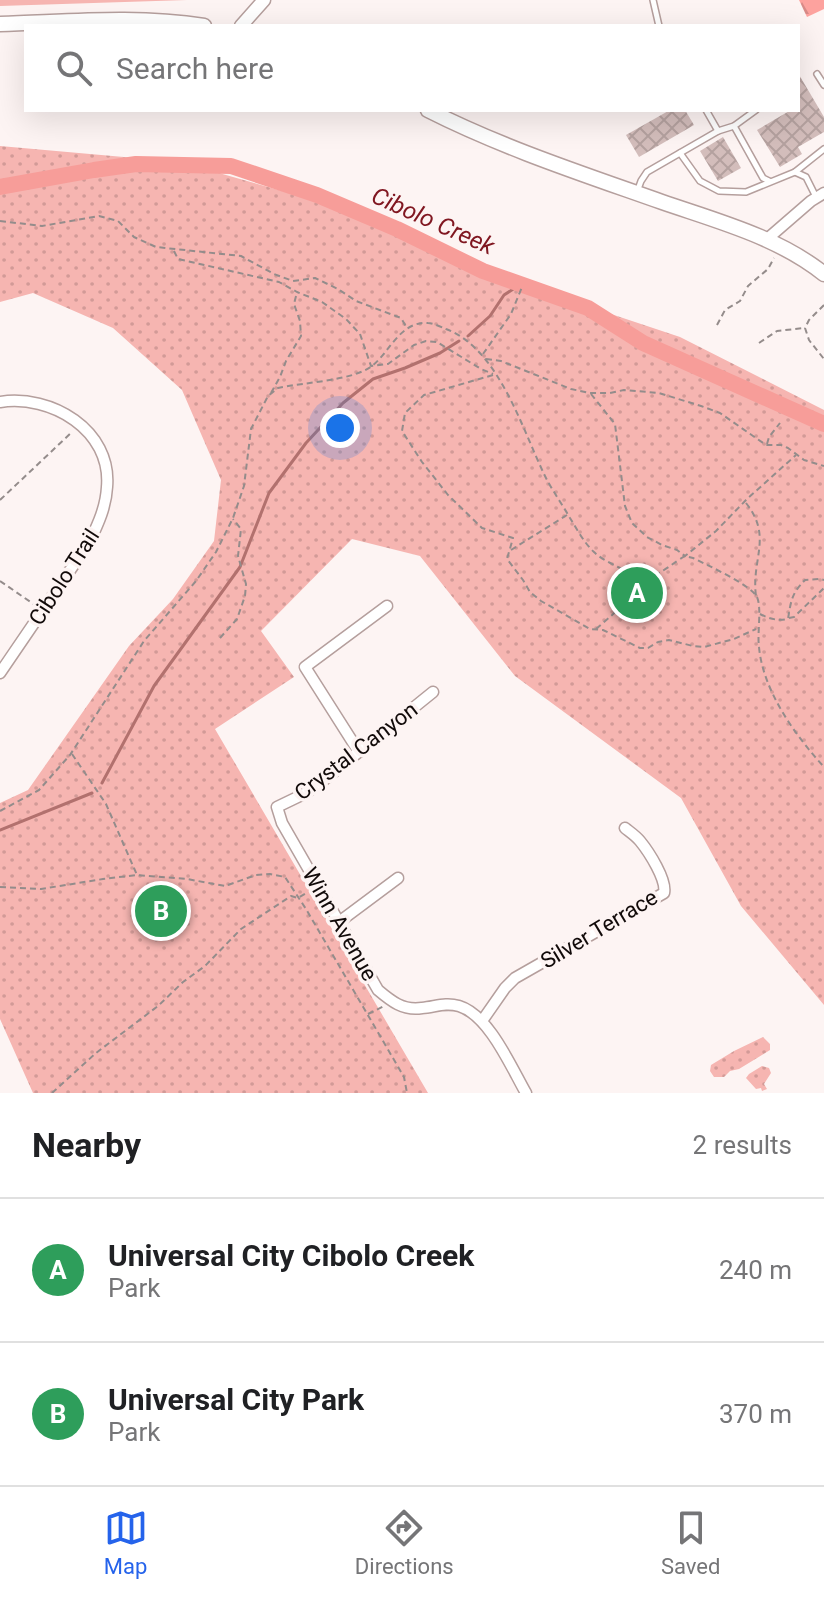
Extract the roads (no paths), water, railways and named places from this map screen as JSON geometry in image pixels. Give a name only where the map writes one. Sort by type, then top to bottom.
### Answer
[{"type":"main road","points":[[0,24],[124,19],[193,24]]},
{"type":"main road","points":[[432,112],[537,158],[766,240],[824,274]]},
{"type":"street","points":[[243,24],[264,0]]},
{"type":"street","points":[[766,240],[820,196]]},
{"type":"street","name":"Cibolo Trail","points":[[0,402],[23,400],[43,403],[80,424],[98,445],[105,463],[108,485],[99,521],[90,541],[0,673]]},
{"type":"street","points":[[359,752],[305,667],[387,606]]},
{"type":"street","name":"Crystal Canyon","points":[[277,807],[324,780],[433,692]]},
{"type":"street","name":"Winn Avenue","points":[[277,807],[282,823],[378,990],[392,1003],[406,1008],[420,1009],[445,1004],[459,1006],[482,1021]]},
{"type":"street","name":"Silver Terrace","points":[[482,1021],[515,978],[664,893],[663,880],[639,840],[625,828]]},
{"type":"street","points":[[339,922],[398,878]]},
{"type":"street","points":[[482,1021],[526,1093]]},
{"type":"lane","points":[[653,0],[659,24]]},
{"type":"lane","points":[[817,74],[824,85]]},
{"type":"lane","points":[[707,112],[718,131]]},
{"type":"lane","points":[[637,193],[647,172],[718,131],[734,126],[753,112]]},
{"type":"lane","points":[[734,126],[763,178],[770,181]]},
{"type":"lane","points":[[680,153],[700,181],[719,191],[746,192],[795,172],[824,149]]},
{"type":"lane","points":[[795,172],[806,177],[820,196]]},
{"type":"waterway","name":"Cibolo Creek","points":[[0,187],[136,164],[231,166],[317,195],[483,271],[588,308],[643,343],[824,424]]},
{"type":"waterway","points":[[468,336],[490,316],[504,295],[521,284]]},
{"type":"waterway","points":[[102,783],[154,686],[240,567],[269,493],[306,443],[343,403],[373,379],[440,353],[459,341]]},
{"type":"waterway","points":[[0,830],[92,793]]},
{"type":"place","name":"Universal City Cibolo Creek","points":[[637,593]]},
{"type":"place","name":"Universal City Park","points":[[161,911]]}]
